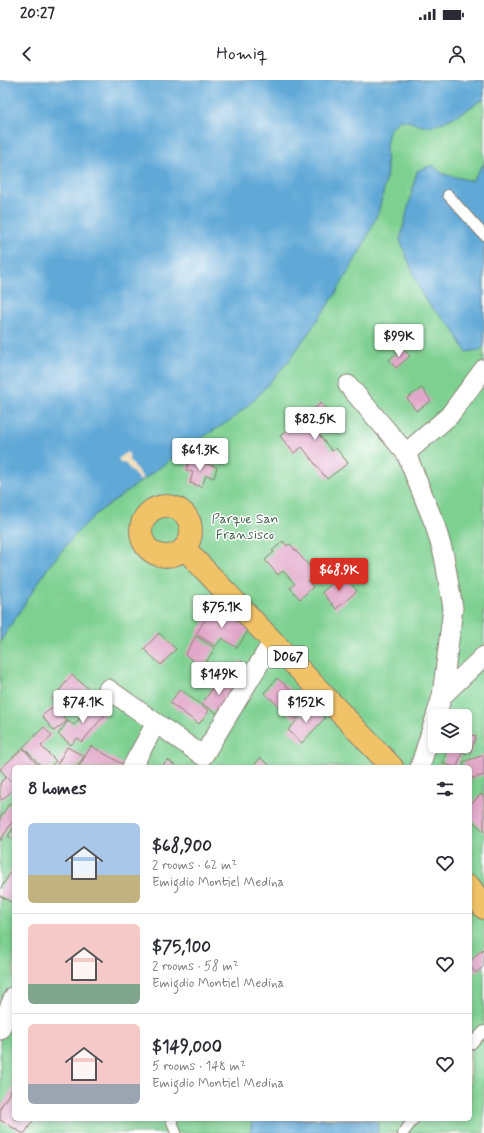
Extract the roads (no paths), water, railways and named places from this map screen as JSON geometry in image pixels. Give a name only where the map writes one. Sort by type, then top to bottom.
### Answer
[{"type":"main road","name":"D067","points":[[184,548],[390,765]]},
{"type":"main road","points":[[472,890],[484,908]]},
{"type":"street","points":[[406,453],[449,416],[484,369]]},
{"type":"street","points":[[348,385],[406,453],[435,525],[444,556],[453,608],[442,696],[438,709]]},
{"type":"street","points":[[108,689],[156,723],[202,761],[273,641]]},
{"type":"street","points":[[442,696],[484,656]]},
{"type":"street","points":[[133,765],[156,723]]},
{"type":"street","points":[[421,765],[428,740]]},
{"type":"street","points":[[0,1030],[12,1001]]},
{"type":"lane","points":[[448,195],[484,235]]},
{"type":"lane","points":[[472,1043],[484,1031]]},
{"type":"lane","points":[[172,1121],[176,1133]]},
{"type":"lane","points":[[403,1133],[412,1121]]},
{"type":"water","points":[[0,80],[484,80],[484,99],[439,124],[424,126],[400,120],[389,130],[386,147],[387,172],[378,213],[362,248],[333,298],[288,362],[256,398],[231,420],[196,441],[96,514],[75,535],[49,566],[0,642]]},
{"type":"water","points":[[484,163],[484,346],[480,350],[466,352],[452,327],[431,307],[422,295],[400,240],[417,171],[432,165],[443,174],[472,181]]},
{"type":"water","points":[[252,1121],[378,1121],[378,1133],[250,1133]]},
{"type":"park label","name":"Parque San Fransisco","points":[[245,528]]}]
